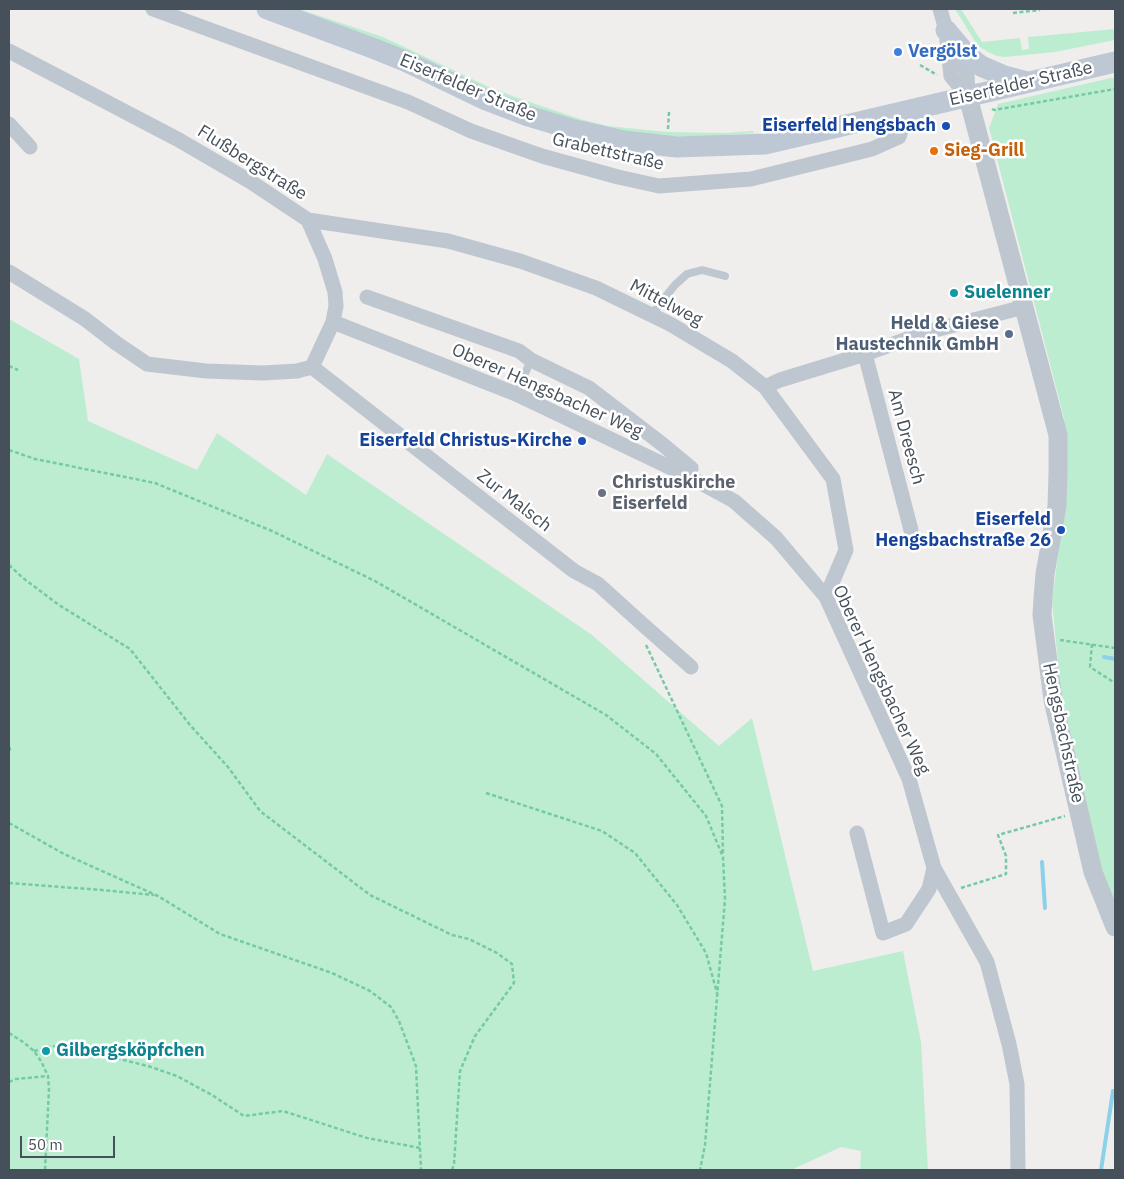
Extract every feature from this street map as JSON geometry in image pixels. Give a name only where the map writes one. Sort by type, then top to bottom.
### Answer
[{"type":"main road","name":"Eiserfelder Straße","points":[[267,9],[405,61],[486,100],[528,116],[624,141],[677,147],[765,144],[1115,62]]},
{"type":"main road","points":[[946,30],[967,55],[981,66],[1004,76],[1030,82]]},
{"type":"street","name":"Grabettstraße","points":[[153,9],[408,102],[471,131],[542,156],[659,186],[751,179],[872,149],[899,137],[902,128],[901,112]]},
{"type":"street","points":[[940,9],[946,30],[967,73],[968,97]]},
{"type":"street","name":"Flußbergstraße","points":[[9,50],[179,140],[251,182],[308,220],[335,292],[336,306],[333,322],[312,367]]},
{"type":"street","name":"Hengsbachstraße","points":[[968,97],[1058,435],[1056,506],[1045,574],[1042,615],[1053,700],[1093,872],[1115,927]]},
{"type":"street","points":[[9,124],[30,147]]},
{"type":"street","name":"Mittelweg","points":[[308,220],[448,241],[520,261],[596,288],[670,324],[732,361],[765,387],[833,479],[846,550],[826,597]]},
{"type":"street","points":[[9,272],[85,319],[147,364],[206,371],[263,373],[297,371],[312,367]]},
{"type":"street","name":"Oberer Hengsbacher Weg","points":[[367,297],[519,352],[531,360],[589,388],[691,468],[688,476]]},
{"type":"street","points":[[765,387],[780,380],[865,354],[927,332],[1024,307]]},
{"type":"street","name":"Oberer Hengsbacher Weg","points":[[333,322],[516,394],[688,476],[734,501],[776,538],[826,597],[909,779],[934,868],[987,962],[1009,1044],[1017,1084],[1018,1170]]},
{"type":"street","name":"Am Dreesch","points":[[865,354],[911,530]]},
{"type":"street","name":"Zur Malsch","points":[[312,367],[574,572],[598,584],[691,667]]},
{"type":"street","points":[[857,833],[883,933],[906,924],[929,889],[934,868]]},
{"type":"lane","points":[[653,315],[674,285],[687,274],[702,270],[725,276]]},
{"type":"lane","points":[[516,394],[531,360]]},
{"type":"path","points":[[1013,13],[1040,10]]},
{"type":"path","points":[[920,65],[934,73]]},
{"type":"path","points":[[991,109],[1115,89]]},
{"type":"path","points":[[668,130],[669,112]]},
{"type":"path","points":[[9,366],[18,370]]},
{"type":"path","points":[[9,450],[35,459],[155,483],[272,531],[375,581],[606,715],[656,754],[706,816],[723,857]]},
{"type":"path","points":[[9,565],[23,578],[60,604],[130,650],[190,724],[228,767],[260,811],[370,895],[452,935],[470,939],[497,952],[512,964],[514,983],[475,1036],[460,1071],[454,1164],[452,1170]]},
{"type":"path","points":[[640,622],[642,639],[722,806],[725,900],[705,1145],[700,1170]]},
{"type":"path","points":[[1045,638],[1115,648]]},
{"type":"path","points":[[1092,644],[1090,667],[1115,683]]},
{"type":"path","points":[[9,747],[9,752]]},
{"type":"path","points":[[486,793],[602,831],[635,853],[677,905],[706,953],[717,994]]},
{"type":"path","points":[[962,888],[1006,874],[1006,856],[998,835],[1080,811]]},
{"type":"path","points":[[9,823],[64,854],[158,896],[220,934],[332,973],[370,991],[391,1007],[400,1021],[416,1066],[422,1170]]},
{"type":"path","points":[[9,883],[158,896]]},
{"type":"path","points":[[9,1033],[34,1052],[41,1061],[48,1076],[45,1170]]},
{"type":"path","points":[[34,1052],[52,1046],[78,1048],[148,1066],[177,1076],[212,1095],[244,1116],[283,1111],[367,1138],[420,1148]]},
{"type":"path","points":[[9,1082],[16,1079],[48,1076]]},
{"type":"green space","points":[[288,9],[299,9],[383,37],[489,87],[580,119],[608,126],[667,132],[724,133],[753,131],[754,133],[694,137],[665,136],[606,129],[534,109]]},
{"type":"green space","points":[[955,9],[961,9],[982,42],[1020,38],[1022,50],[1029,49],[1028,37],[1115,29],[1115,40],[1055,52],[1005,57],[997,56],[978,46]]},
{"type":"green space","points":[[1115,77],[1115,910],[1102,877],[1061,692],[1052,602],[1067,485],[1064,418],[989,128],[998,104]]},
{"type":"green space","points":[[9,319],[79,359],[88,421],[197,470],[217,433],[306,495],[327,454],[592,635],[719,746],[752,718],[813,971],[903,951],[921,1042],[928,1170],[860,1170],[861,1151],[841,1147],[791,1170],[9,1170]]},
{"type":"waterway","points":[[1104,657],[1115,659]]},
{"type":"waterway","points":[[1042,862],[1045,908]]},
{"type":"waterway","points":[[1101,1170],[1113,1091]]},
{"type":"place","name":"Vergölst","points":[[898,52]]},
{"type":"place","name":"Eiserfeld Hengsbach","points":[[946,126]]},
{"type":"place","name":"Sieg-Grill","points":[[934,151]]},
{"type":"place","name":"Suelenner","points":[[954,293]]},
{"type":"place","name":"Held & Giese Haustechnik GmbH","points":[[1009,334]]},
{"type":"place","name":"Eiserfeld Christus-Kirche","points":[[582,441]]},
{"type":"place","name":"Christuskirche Eiserfeld","points":[[602,493]]},
{"type":"place","name":"Eiserfeld Hengsbachstraße 26","points":[[1061,530]]},
{"type":"place","name":"Gilbergsköpfchen","points":[[46,1051]]}]
